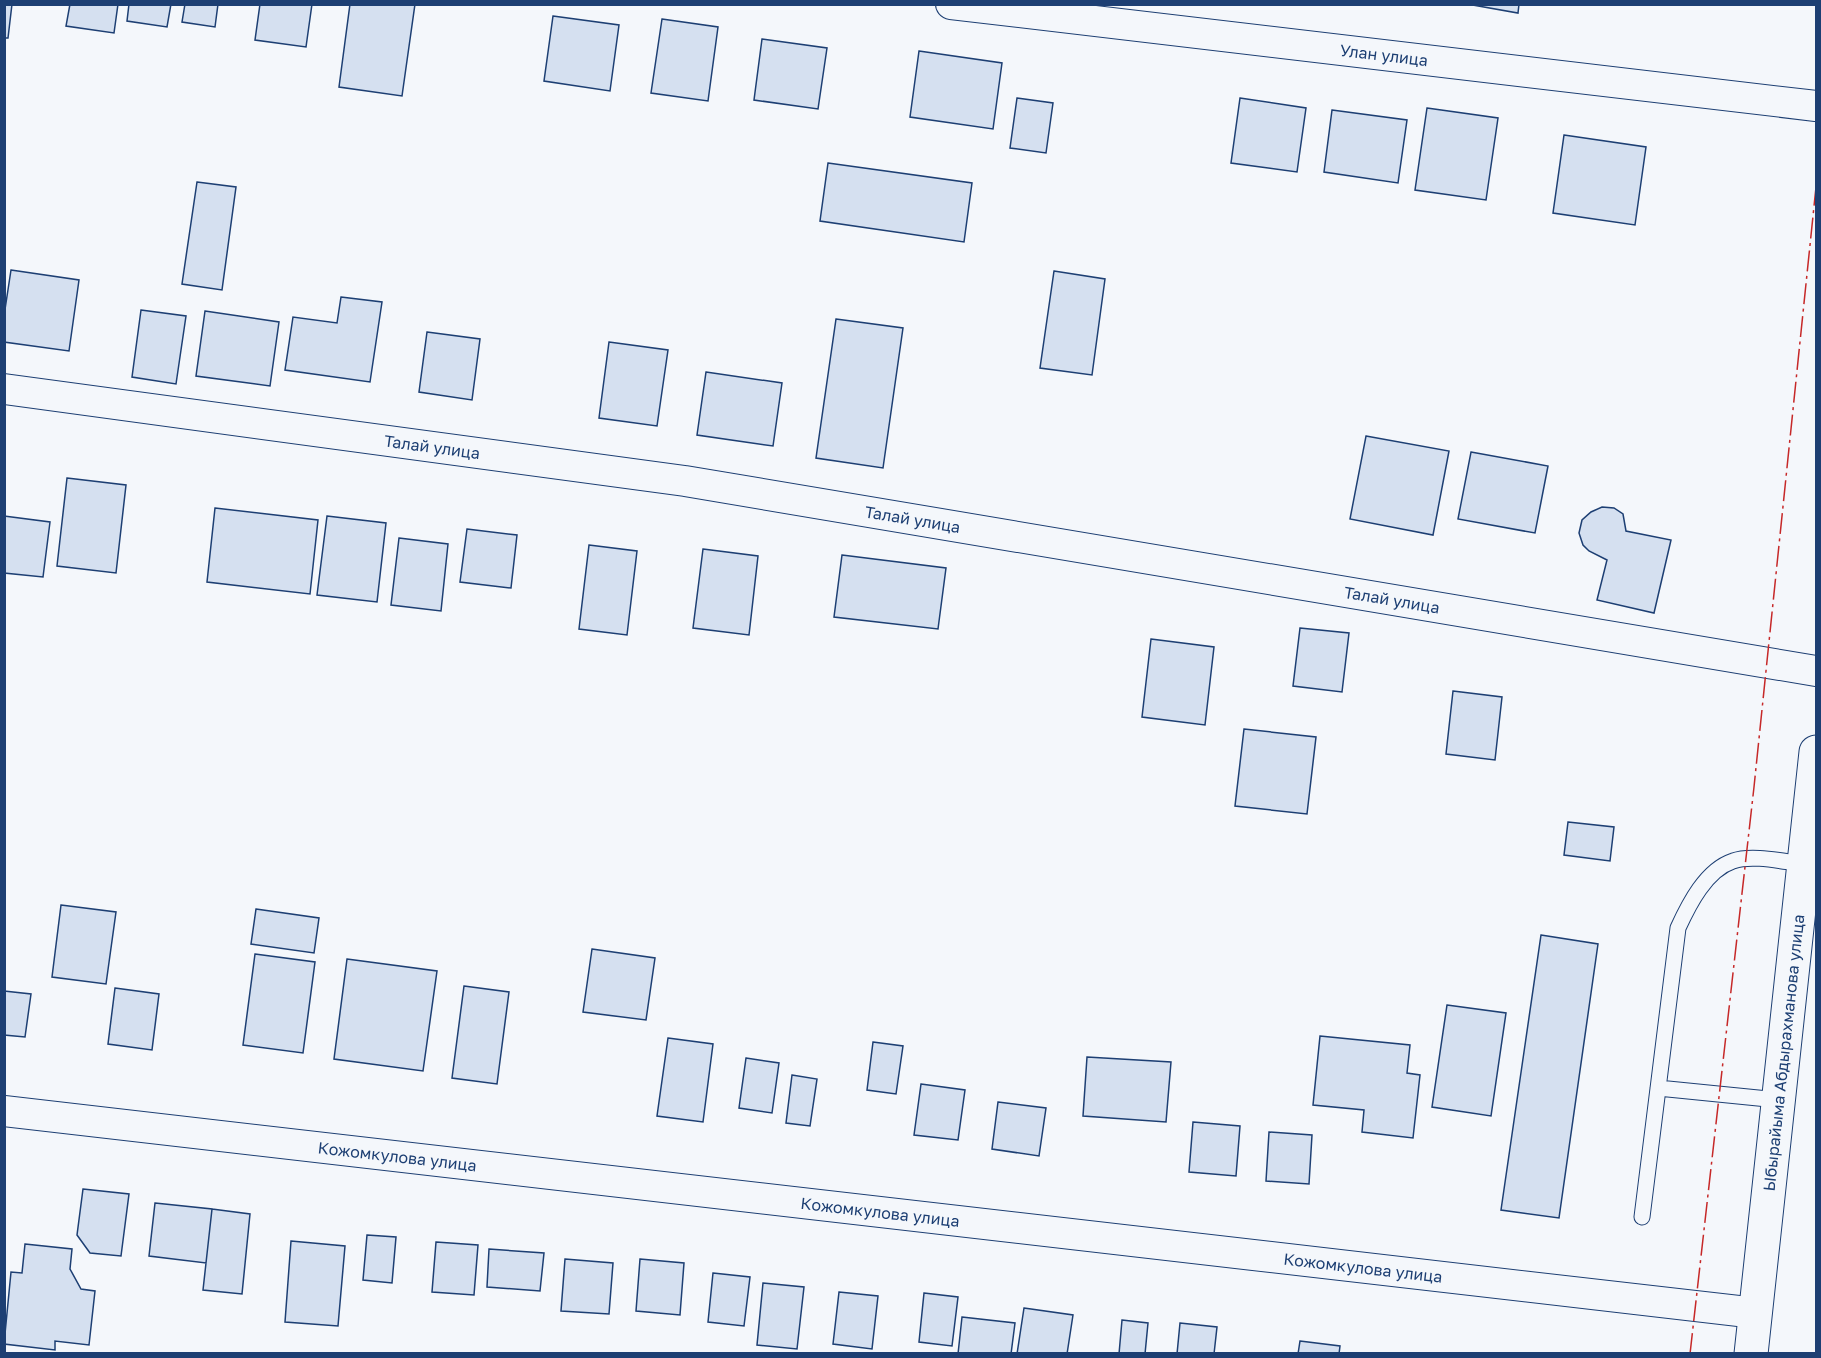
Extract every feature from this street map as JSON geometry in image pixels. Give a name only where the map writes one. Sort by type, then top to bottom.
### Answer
[{"type":"street","name":"Улан улица","points":[[951,4],[1816,106]]},
{"type":"street","name":"Талай улица","points":[[4,389],[685,481],[1816,671]]},
{"type":"street","name":"Ыбырайыма Абдырахманова улица","points":[[1751,1353],[1804,864],[1813,821],[1816,752]]},
{"type":"street","name":"Кожомкулова улица","points":[[4,1111],[1755,1313]]},
{"type":"lane","points":[[1642,1217],[1678,928],[1692,898],[1712,875],[1734,861],[1758,859],[1804,864]]},
{"type":"lane","points":[[1658,1088],[1778,1100]]},
{"type":"building","points":[[4,4],[12,4],[8,38],[4,38]]},
{"type":"building","points":[[70,4],[118,4],[114,33],[66,26]]},
{"type":"building","points":[[129,4],[171,4],[167,27],[127,21]]},
{"type":"building","points":[[185,4],[218,4],[215,27],[182,22]]},
{"type":"building","points":[[260,4],[312,4],[306,47],[255,40]]},
{"type":"building","points":[[350,4],[415,4],[402,96],[339,87]]},
{"type":"building","points":[[1467,4],[1519,4],[1518,13]]},
{"type":"building","points":[[553,16],[619,25],[610,91],[544,81]]},
{"type":"building","points":[[662,19],[718,27],[708,101],[651,93]]},
{"type":"building","points":[[762,39],[827,48],[818,109],[754,100]]},
{"type":"building","points":[[919,51],[1002,63],[993,129],[910,117]]},
{"type":"building","points":[[1017,98],[1053,103],[1046,153],[1010,148]]},
{"type":"building","points":[[1240,98],[1306,108],[1297,172],[1231,163]]},
{"type":"building","points":[[1427,108],[1498,118],[1486,200],[1415,190]]},
{"type":"building","points":[[1332,110],[1407,120],[1398,183],[1324,172]]},
{"type":"building","points":[[1564,135],[1646,147],[1635,225],[1553,213]]},
{"type":"building","points":[[828,163],[972,183],[964,242],[820,221]]},
{"type":"building","points":[[197,182],[236,187],[222,290],[182,284]]},
{"type":"building","points":[[11,270],[79,280],[69,351],[4,342],[4,316]]},
{"type":"building","points":[[1054,271],[1105,279],[1092,375],[1040,368]]},
{"type":"building","points":[[341,297],[382,302],[370,382],[285,370],[293,317],[337,323]]},
{"type":"building","points":[[141,310],[186,316],[176,384],[132,377]]},
{"type":"building","points":[[205,311],[279,322],[270,386],[196,376]]},
{"type":"building","points":[[836,319],[903,328],[883,468],[816,458]]},
{"type":"building","points":[[427,332],[480,339],[472,400],[419,392]]},
{"type":"building","points":[[609,342],[668,350],[657,426],[599,418]]},
{"type":"building","points":[[706,372],[782,383],[773,446],[697,435]]},
{"type":"building","points":[[1366,436],[1449,451],[1433,535],[1350,519]]},
{"type":"building","points":[[1471,452],[1548,466],[1535,533],[1458,519]]},
{"type":"building","points":[[67,478],[126,485],[116,573],[57,566]]},
{"type":"building","points":[[1602,507],[1614,508],[1623,514],[1626,531],[1671,540],[1654,613],[1597,600],[1607,560],[1589,551],[1583,545],[1579,533],[1582,520],[1591,512]]},
{"type":"building","points":[[215,508],[318,520],[310,594],[207,582]]},
{"type":"building","points":[[4,516],[50,522],[43,577],[4,573]]},
{"type":"building","points":[[327,516],[386,523],[377,602],[317,595]]},
{"type":"building","points":[[467,529],[517,535],[511,588],[460,582]]},
{"type":"building","points":[[399,538],[448,544],[441,611],[391,605]]},
{"type":"building","points":[[589,545],[637,551],[627,635],[579,629]]},
{"type":"building","points":[[703,549],[758,556],[749,635],[693,628]]},
{"type":"building","points":[[842,555],[946,568],[938,629],[834,617]]},
{"type":"building","points":[[1300,628],[1349,633],[1342,692],[1293,686]]},
{"type":"building","points":[[1151,639],[1214,647],[1205,725],[1142,717]]},
{"type":"building","points":[[1453,691],[1502,697],[1495,760],[1446,754]]},
{"type":"building","points":[[1244,729],[1316,737],[1307,814],[1235,806]]},
{"type":"building","points":[[1568,822],[1614,827],[1610,861],[1564,855]]},
{"type":"building","points":[[61,905],[116,912],[106,984],[52,977]]},
{"type":"building","points":[[256,909],[319,918],[314,953],[251,944]]},
{"type":"building","points":[[1541,935],[1598,944],[1559,1218],[1501,1210]]},
{"type":"building","points":[[592,949],[655,958],[646,1020],[583,1012]]},
{"type":"building","points":[[255,954],[315,962],[303,1053],[243,1045]]},
{"type":"building","points":[[347,959],[437,971],[423,1071],[334,1059]]},
{"type":"building","points":[[464,986],[509,992],[497,1084],[452,1078]]},
{"type":"building","points":[[115,988],[159,994],[152,1050],[108,1044]]},
{"type":"building","points":[[4,991],[31,994],[25,1037],[4,1035]]},
{"type":"building","points":[[1447,1005],[1506,1013],[1491,1116],[1432,1107]]},
{"type":"building","points":[[1320,1036],[1410,1045],[1407,1073],[1420,1075],[1413,1138],[1362,1132],[1364,1110],[1313,1105]]},
{"type":"building","points":[[668,1038],[713,1044],[703,1122],[657,1116]]},
{"type":"building","points":[[873,1042],[903,1046],[896,1094],[867,1090]]},
{"type":"building","points":[[1087,1057],[1171,1062],[1166,1122],[1083,1116]]},
{"type":"building","points":[[746,1058],[779,1063],[772,1113],[739,1108]]},
{"type":"building","points":[[792,1075],[817,1079],[810,1126],[786,1123]]},
{"type":"building","points":[[921,1084],[965,1090],[958,1140],[914,1135]]},
{"type":"building","points":[[998,1102],[1046,1108],[1039,1156],[992,1149]]},
{"type":"building","points":[[1193,1122],[1240,1126],[1236,1176],[1189,1172]]},
{"type":"building","points":[[1269,1132],[1312,1135],[1309,1184],[1266,1181]]},
{"type":"building","points":[[83,1189],[129,1194],[121,1256],[90,1253],[77,1235]]},
{"type":"building","points":[[155,1203],[212,1209],[206,1263],[149,1256]]},
{"type":"building","points":[[212,1209],[250,1214],[242,1294],[203,1290]]},
{"type":"building","points":[[367,1235],[396,1237],[392,1283],[363,1280]]},
{"type":"building","points":[[291,1241],[345,1246],[338,1326],[285,1322]]},
{"type":"building","points":[[436,1242],[478,1245],[474,1295],[432,1292]]},
{"type":"building","points":[[25,1244],[72,1249],[70,1269],[81,1289],[95,1291],[89,1345],[55,1341],[55,1350],[4,1344],[11,1272],[22,1273]]},
{"type":"building","points":[[489,1249],[544,1253],[540,1291],[487,1287]]},
{"type":"building","points":[[565,1259],[613,1263],[609,1314],[561,1311]]},
{"type":"building","points":[[640,1259],[684,1263],[680,1315],[636,1311]]},
{"type":"building","points":[[713,1273],[750,1277],[744,1326],[708,1322]]},
{"type":"building","points":[[763,1283],[804,1287],[797,1349],[757,1345]]},
{"type":"building","points":[[839,1292],[878,1296],[872,1349],[833,1344]]},
{"type":"building","points":[[924,1293],[958,1297],[952,1346],[919,1342]]},
{"type":"building","points":[[1024,1308],[1073,1315],[1067,1354],[1017,1354]]},
{"type":"building","points":[[962,1317],[1015,1323],[1011,1354],[958,1354]]},
{"type":"building","points":[[1122,1320],[1148,1323],[1145,1354],[1119,1354]]},
{"type":"building","points":[[1180,1323],[1217,1327],[1214,1354],[1177,1354]]},
{"type":"building","points":[[1300,1341],[1340,1346],[1339,1354],[1298,1354]]},
{"type":"power","points":[[1690,1354],[1754,787],[1816,187]]}]
